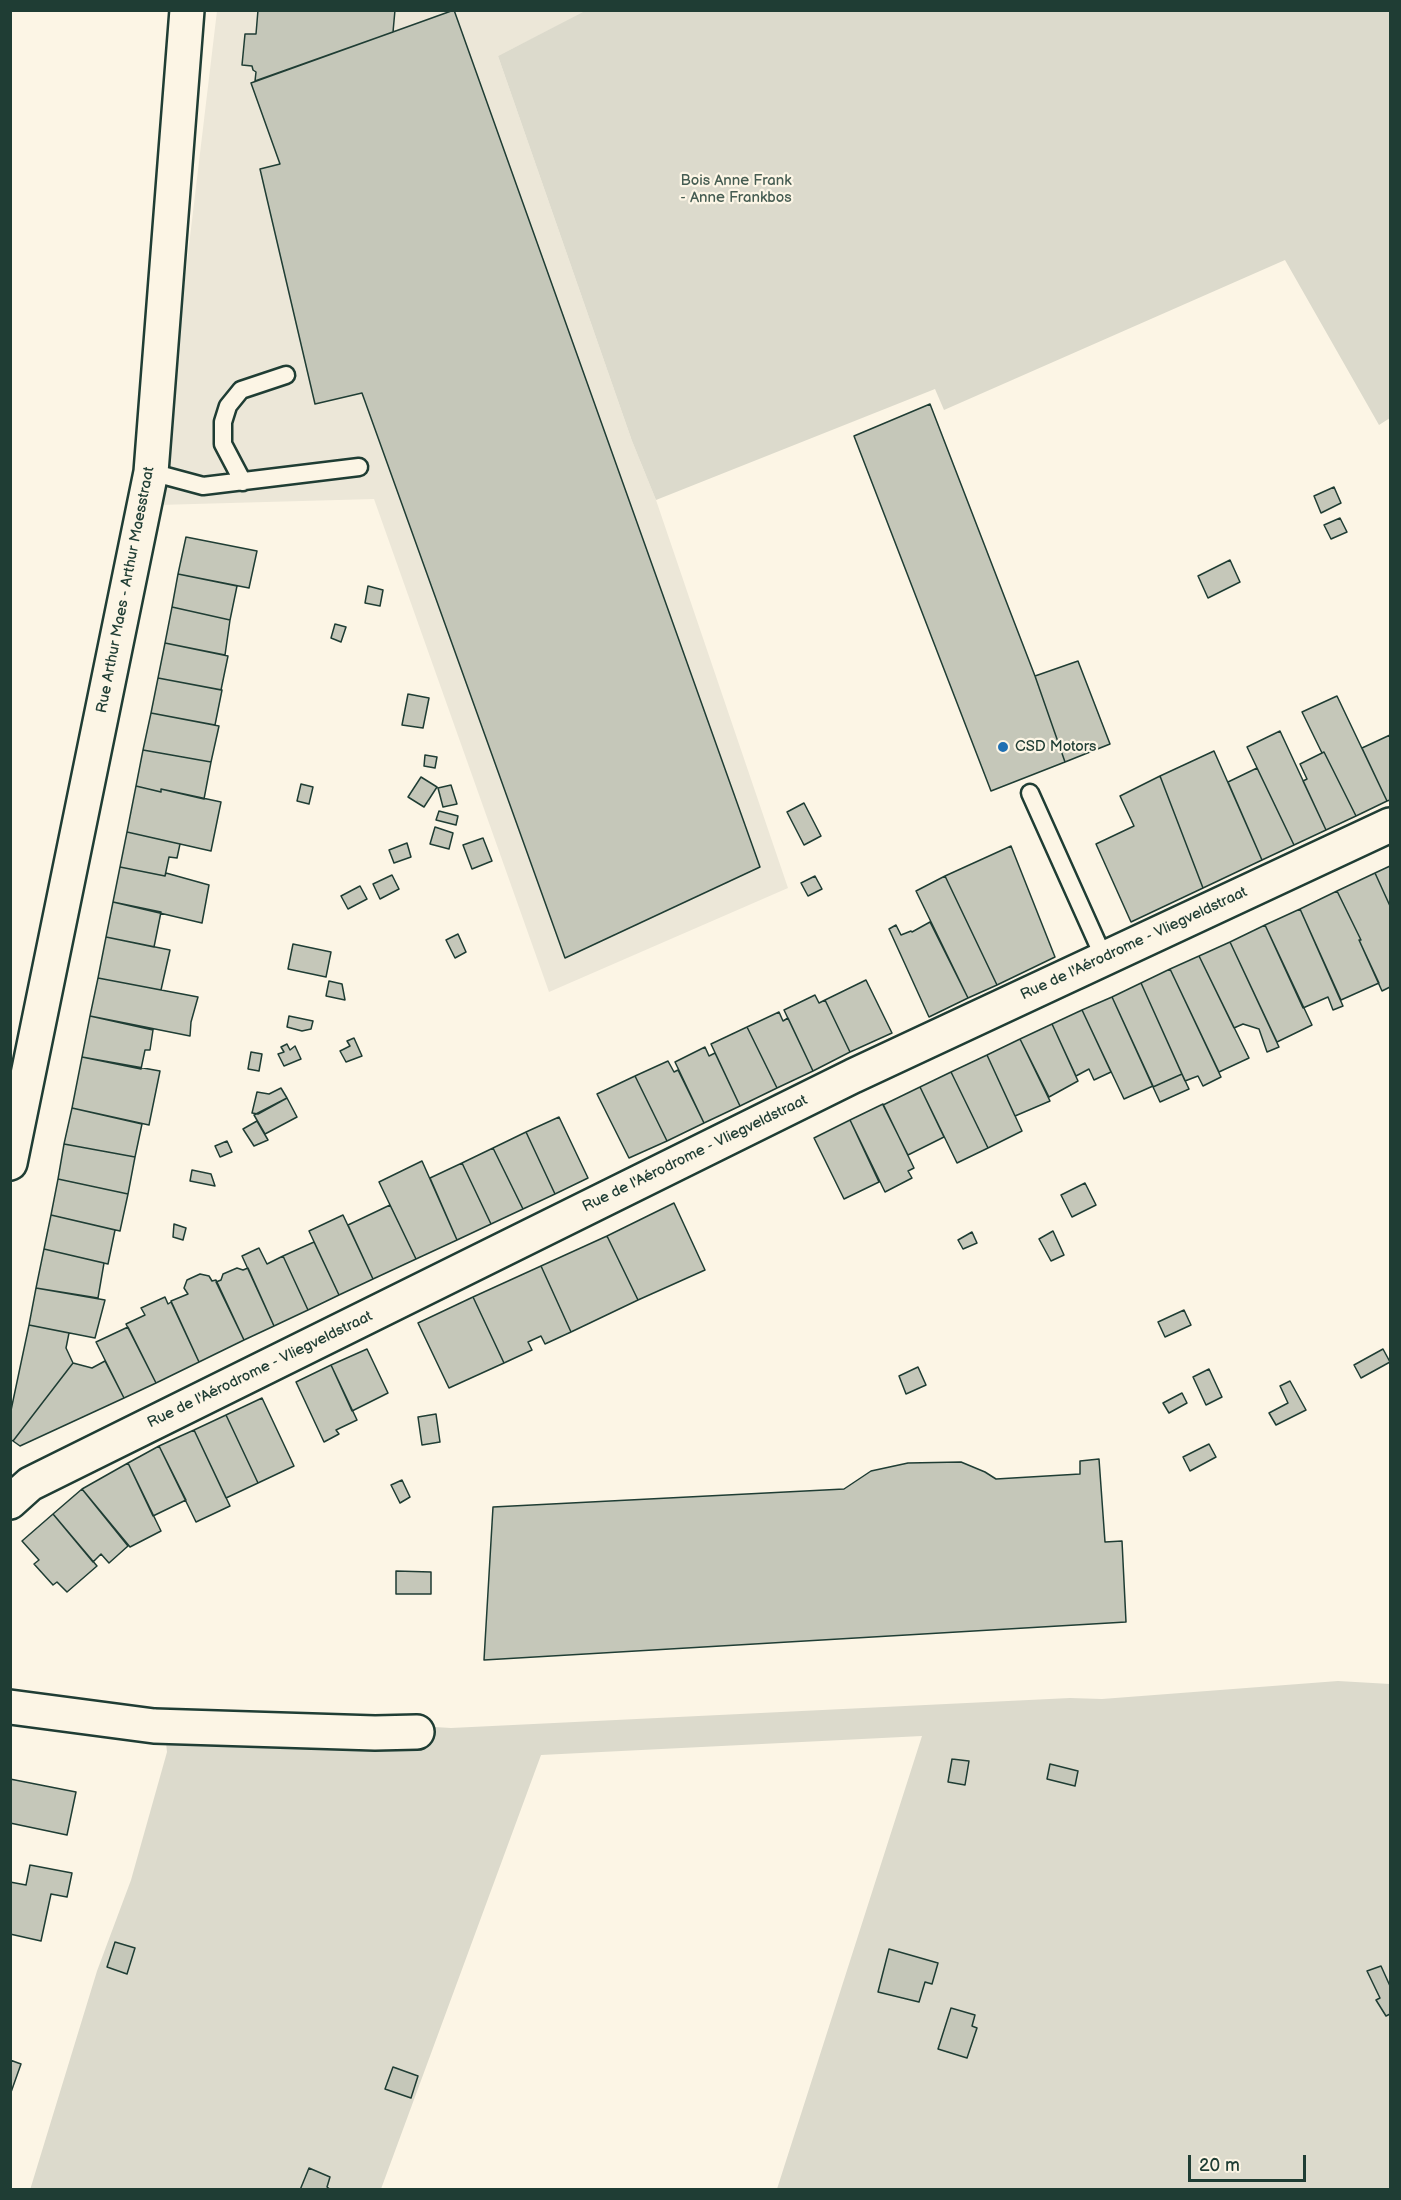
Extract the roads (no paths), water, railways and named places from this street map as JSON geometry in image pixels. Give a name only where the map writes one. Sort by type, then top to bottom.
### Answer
[{"type":"street","name":"Rue Arthur Maes - Arthur Maesstraat","points":[[10,1163],[151,472],[187,10]]},
{"type":"street","name":"Rue de l'Aérodrome - Vliegveldstraat","points":[[10,1502],[30,1484],[853,1076],[1390,825]]},
{"type":"street","points":[[10,1707],[154,1726],[375,1733],[417,1732]]},
{"type":"lane","points":[[243,482],[223,444],[223,422],[228,406],[241,390],[286,375]]},
{"type":"lane","points":[[151,472],[203,486],[359,467]]},
{"type":"lane","points":[[1030,794],[1104,958]]},
{"type":"place","name":"CSD Motors","points":[[1003,747]]},
{"type":"park label","name":"Bois Anne Frank - Anne Frankbos","points":[[736,190]]}]
